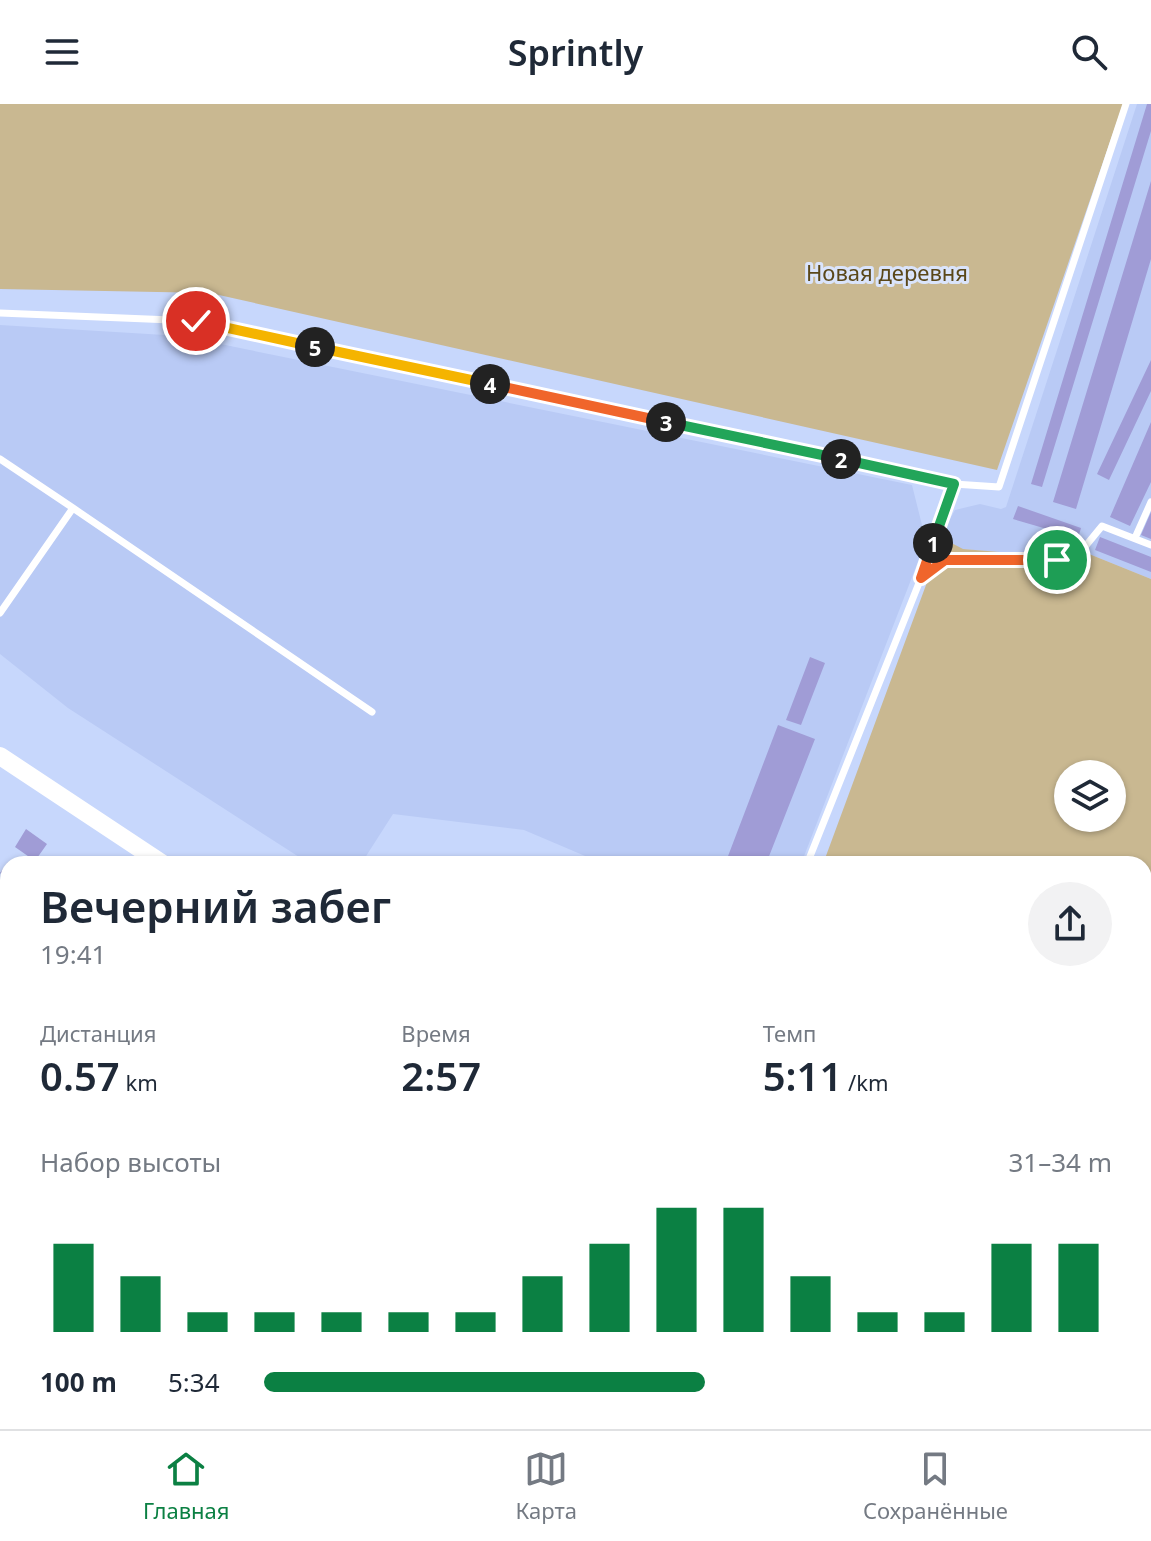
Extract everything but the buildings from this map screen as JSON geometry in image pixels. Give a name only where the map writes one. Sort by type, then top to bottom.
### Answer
[{"type":"main road","points":[[0,756],[151,856]]},
{"type":"lane","points":[[0,313],[196,321],[954,484],[999,487],[1126,104]]},
{"type":"lane","points":[[0,459],[372,712]]},
{"type":"lane","points":[[810,856],[921,578],[954,484]]},
{"type":"lane","points":[[1135,538],[1151,502]]},
{"type":"lane","points":[[0,613],[73,508]]},
{"type":"lane","points":[[921,578],[945,560],[1057,560],[1079,554],[1102,526],[1151,545]]},
{"type":"shaded area","points":[[1137,104],[1151,104],[1151,579],[1047,537],[1036,555],[962,549],[940,537],[955,510],[980,504],[1001,509],[1006,507]]},
{"type":"shaded area","points":[[0,325],[181,336],[912,485],[926,541],[804,856],[585,856],[524,830],[393,814],[366,856],[298,856],[68,708],[0,654]]},
{"type":"green space","name":"Новая деревня","points":[[0,104],[1123,104],[997,470],[210,293],[0,289]]},
{"type":"green space","points":[[940,537],[963,549],[1036,555],[1047,537],[1151,579],[1151,856],[826,856],[926,585]]},
{"type":"route","points":[[196,321],[954,484],[921,578],[945,560],[1057,560]]}]
